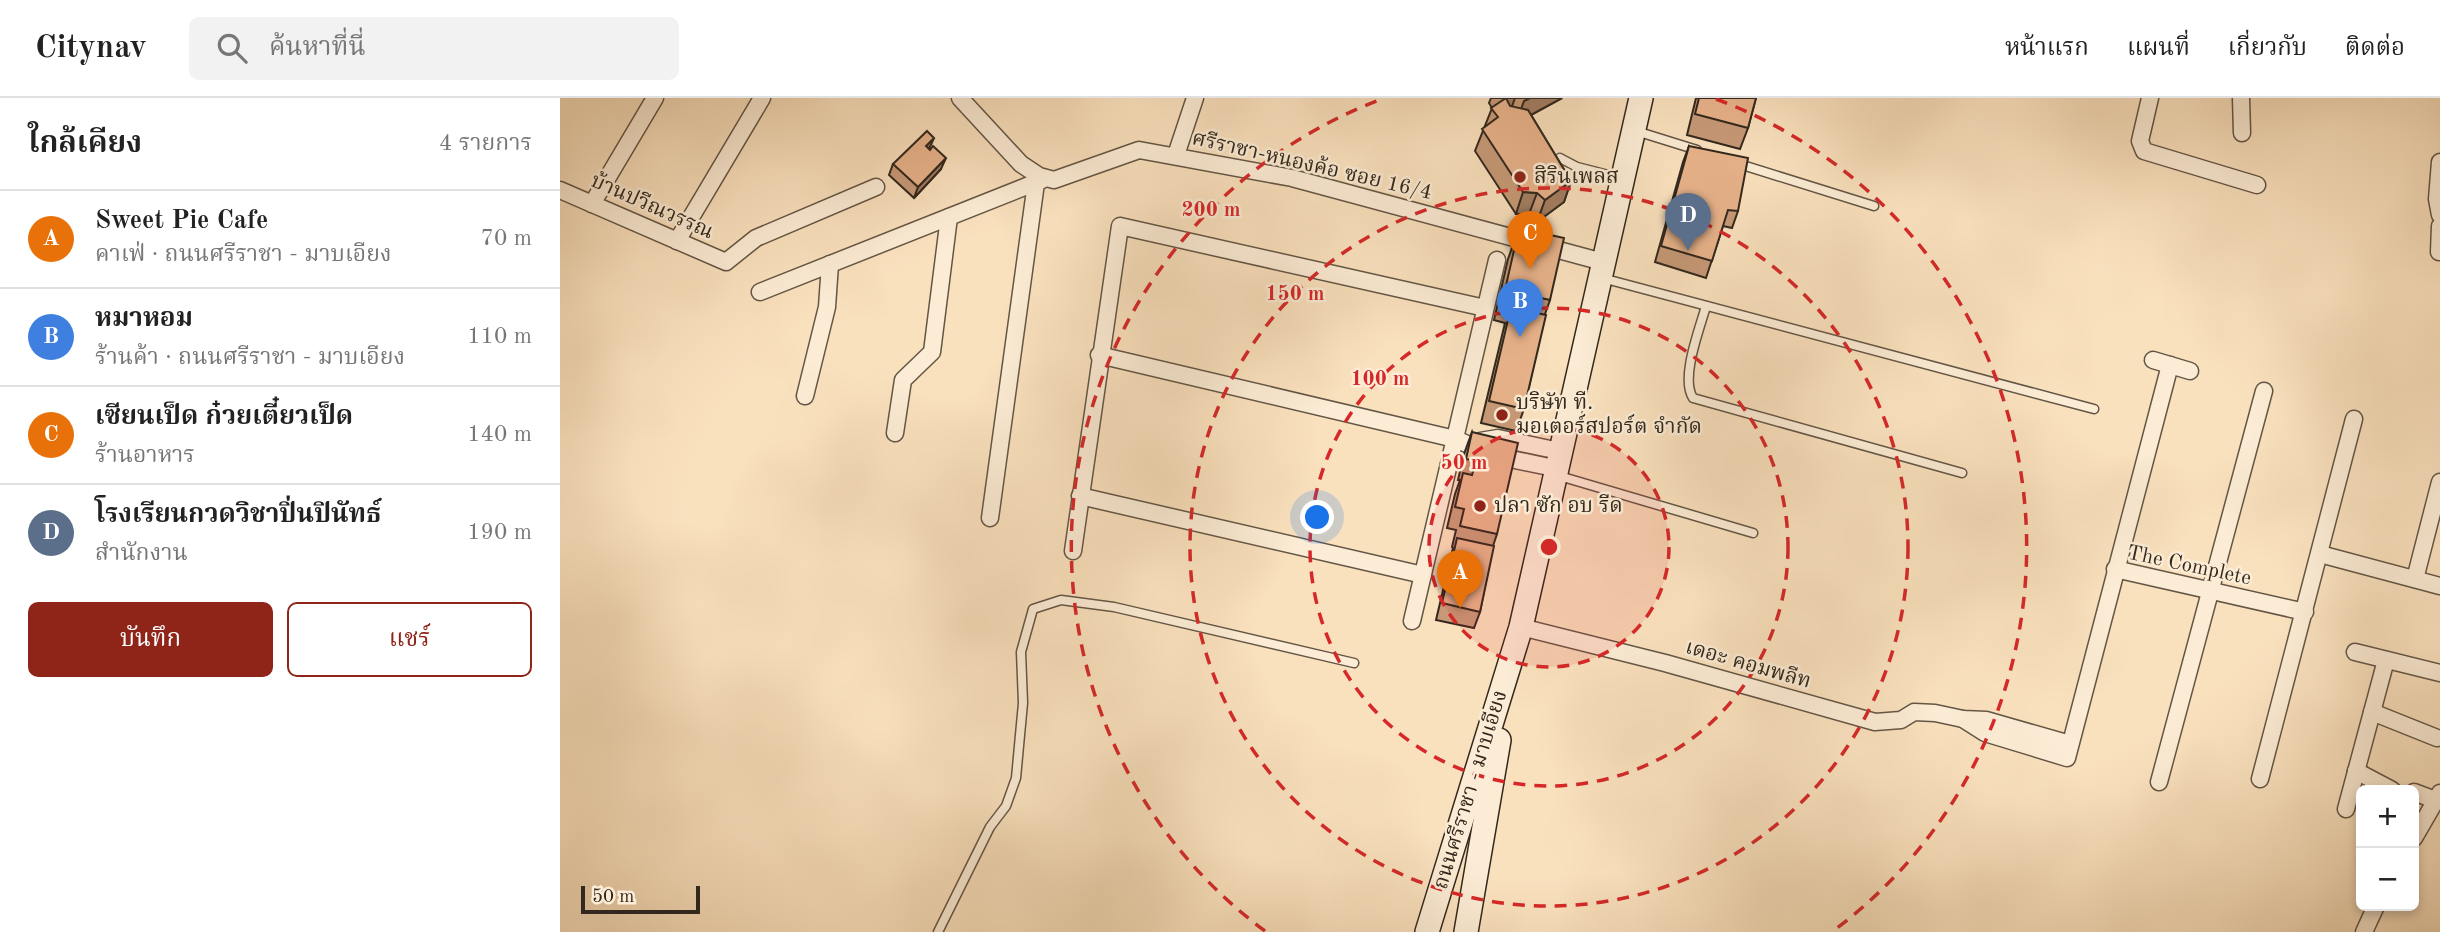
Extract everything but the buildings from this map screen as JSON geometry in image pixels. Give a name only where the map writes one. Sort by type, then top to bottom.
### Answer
[{"type":"main road","name":"ถนนศรีราชา - มาบเอียง","points":[[1466,932],[1518,637],[1555,464],[1641,98]]},
{"type":"main road","name":"ถนนศรีราชา - มาบเอียง","points":[[1427,932],[1518,637]]},
{"type":"street","points":[[592,204],[655,98]]},
{"type":"street","points":[[677,241],[762,98]]},
{"type":"street","points":[[960,98],[1021,164],[1042,180],[990,518]]},
{"type":"street","points":[[1176,155],[1195,98]]},
{"type":"street","points":[[2150,98],[2140,141],[2144,151],[2257,185]]},
{"type":"street","points":[[2241,98],[2242,132]]},
{"type":"street","name":"ศรีราชา-หนองค้อ ซอย 16/4","points":[[760,292],[1042,180],[1054,180],[1139,150],[1293,178],[1601,270]]},
{"type":"street","points":[[2440,162],[2437,199],[2440,215]]},
{"type":"street","name":"บ้านปวีณวรรณ","points":[[560,190],[726,262],[756,238],[876,187]]},
{"type":"street","points":[[895,433],[903,380],[932,352],[949,217]]},
{"type":"street","points":[[1073,551],[1119,226],[1485,308]]},
{"type":"street","points":[[2439,253],[2440,226]]},
{"type":"street","points":[[1412,621],[1463,441],[1485,308],[1497,260]]},
{"type":"street","points":[[805,396],[827,307],[830,264]]},
{"type":"street","points":[[1099,355],[1463,441],[1498,438],[1555,464]]},
{"type":"street","points":[[2153,360],[2190,371]]},
{"type":"street","points":[[2115,569],[2170,365]]},
{"type":"street","points":[[2159,782],[2264,391]]},
{"type":"street","points":[[2260,779],[2354,419]]},
{"type":"street","points":[[2415,579],[2440,482]]},
{"type":"street","points":[[1080,496],[1423,575]]},
{"type":"street","points":[[2320,554],[2440,586]]},
{"type":"street","name":"The Complete","points":[[1963,719],[1986,720],[2069,751],[2115,569],[2305,612]]},
{"type":"street","name":"เดอะ คอมพลีท","points":[[1518,637],[1665,663],[1875,722],[1901,720],[1914,712],[1963,719]]},
{"type":"street","points":[[2355,652],[2440,673]]},
{"type":"street","points":[[2346,809],[2386,660]]},
{"type":"street","points":[[2372,712],[2437,738]]},
{"type":"street","points":[[2356,771],[2385,785]]},
{"type":"street","points":[[2419,826],[2429,803]]},
{"type":"street","points":[[2364,932],[2374,911]]},
{"type":"lane","points":[[1634,130],[1709,154]]},
{"type":"lane","points":[[1722,158],[1874,206]]},
{"type":"lane","points":[[1560,159],[1577,167],[1623,178]]},
{"type":"lane","points":[[1601,270],[1706,306],[2094,409]]},
{"type":"lane","points":[[1706,306],[1688,374],[1688,390],[1693,398],[1962,473]]},
{"type":"lane","points":[[1555,464],[1753,533]]},
{"type":"lane","points":[[939,932],[990,827],[1006,806],[1016,778],[1023,703],[1021,652],[1033,609],[1061,600],[1114,607],[1354,663]]},
{"type":"place","name":"สิรินเพลส","points":[[1520,177]]},
{"type":"place","name":"โรงเรียนกวดวิชาปิ่นปินัทธ์","points":[[1688,251]]},
{"type":"place","name":"เซียนเป็ด ก๋วยเตี๋ยวเป็ด","points":[[1530,269]]},
{"type":"place","name":"หมาหอม","points":[[1520,337]]},
{"type":"place","name":"บริษัท ที. มอเตอร์สปอร์ต จำกัด","points":[[1502,415]]},
{"type":"place","name":"ปลา ซัก อบ รีด","points":[[1480,506]]},
{"type":"place","name":"Sweet Pie Cafe","points":[[1460,608]]}]
